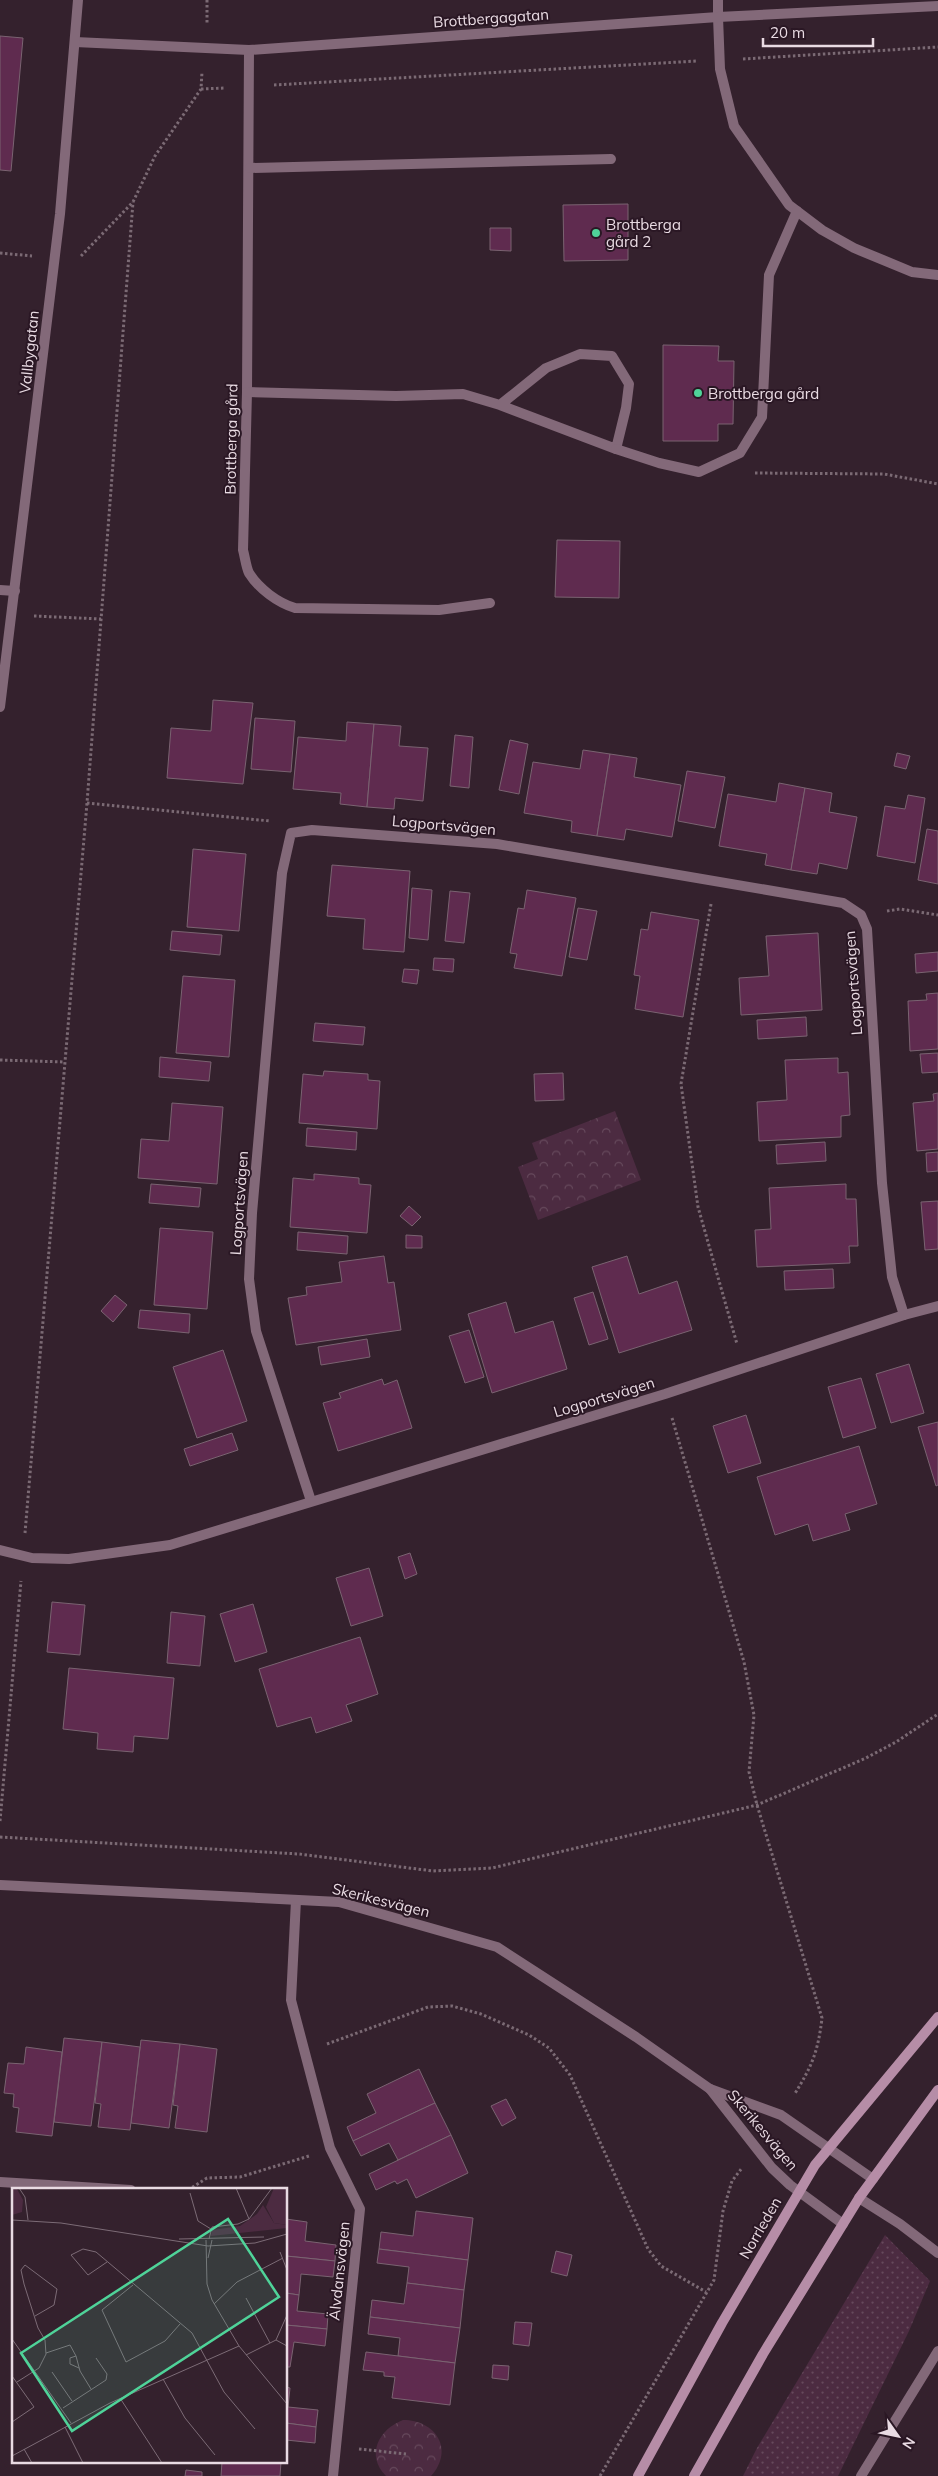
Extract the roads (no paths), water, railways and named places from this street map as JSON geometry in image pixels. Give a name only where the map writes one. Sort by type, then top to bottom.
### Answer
[{"type":"main road","name":"Norrleden","points":[[638,2476],[722,2323],[815,2165],[938,2017]]},
{"type":"main road","points":[[694,2476],[763,2354],[859,2198],[938,2090]]},
{"type":"street","name":"Vallbygatan","points":[[0,707],[60,214],[76,42],[78,0]]},
{"type":"street","points":[[718,0],[720,69],[734,126],[775,188],[789,205],[822,230],[854,248],[912,272],[938,275]]},
{"type":"street","name":"Brottbergagatan","points":[[76,42],[249,50],[718,17],[938,6]]},
{"type":"street","name":"Brottberga gård","points":[[249,50],[250,168],[243,550],[249,573],[269,594],[284,605],[295,608],[439,610],[490,603]]},
{"type":"street","points":[[250,168],[611,159]]},
{"type":"street","points":[[247,392],[396,396],[463,394],[500,405],[616,449],[659,463],[699,472],[740,453],[762,417],[769,275],[797,211]]},
{"type":"street","points":[[500,405],[546,368],[580,354],[612,356],[629,384],[626,408],[616,449]]},
{"type":"street","points":[[0,590],[15,591]]},
{"type":"street","name":"Logportsvägen","points":[[311,1501],[256,1331],[249,1279],[252,1213],[282,873],[291,833],[312,830],[497,844],[843,904],[861,915],[866,929],[882,1183],[892,1277],[904,1315]]},
{"type":"street","name":"Logportsvägen","points":[[0,1550],[23,1556],[69,1559],[170,1545],[665,1394],[904,1315],[938,1306]]},
{"type":"street","name":"Skerikesvägen","points":[[0,1885],[339,1902],[497,1947],[636,2037],[710,2089],[781,2115],[873,2179]]},
{"type":"street","name":"Älvdansvägen","points":[[296,1900],[291,2000],[330,2148],[360,2209],[333,2476]]},
{"type":"street","name":"Skerikesvägen","points":[[710,2089],[772,2168],[799,2191],[844,2224]]},
{"type":"street","points":[[0,2182],[98,2188]]},
{"type":"street","points":[[859,2198],[900,2224],[938,2253]]},
{"type":"street","points":[[861,2476],[938,2351]]},
{"type":"place","name":"Brottberga gård 2","points":[[596,233]]},
{"type":"place","name":"Brottberga gård","points":[[698,393]]}]
